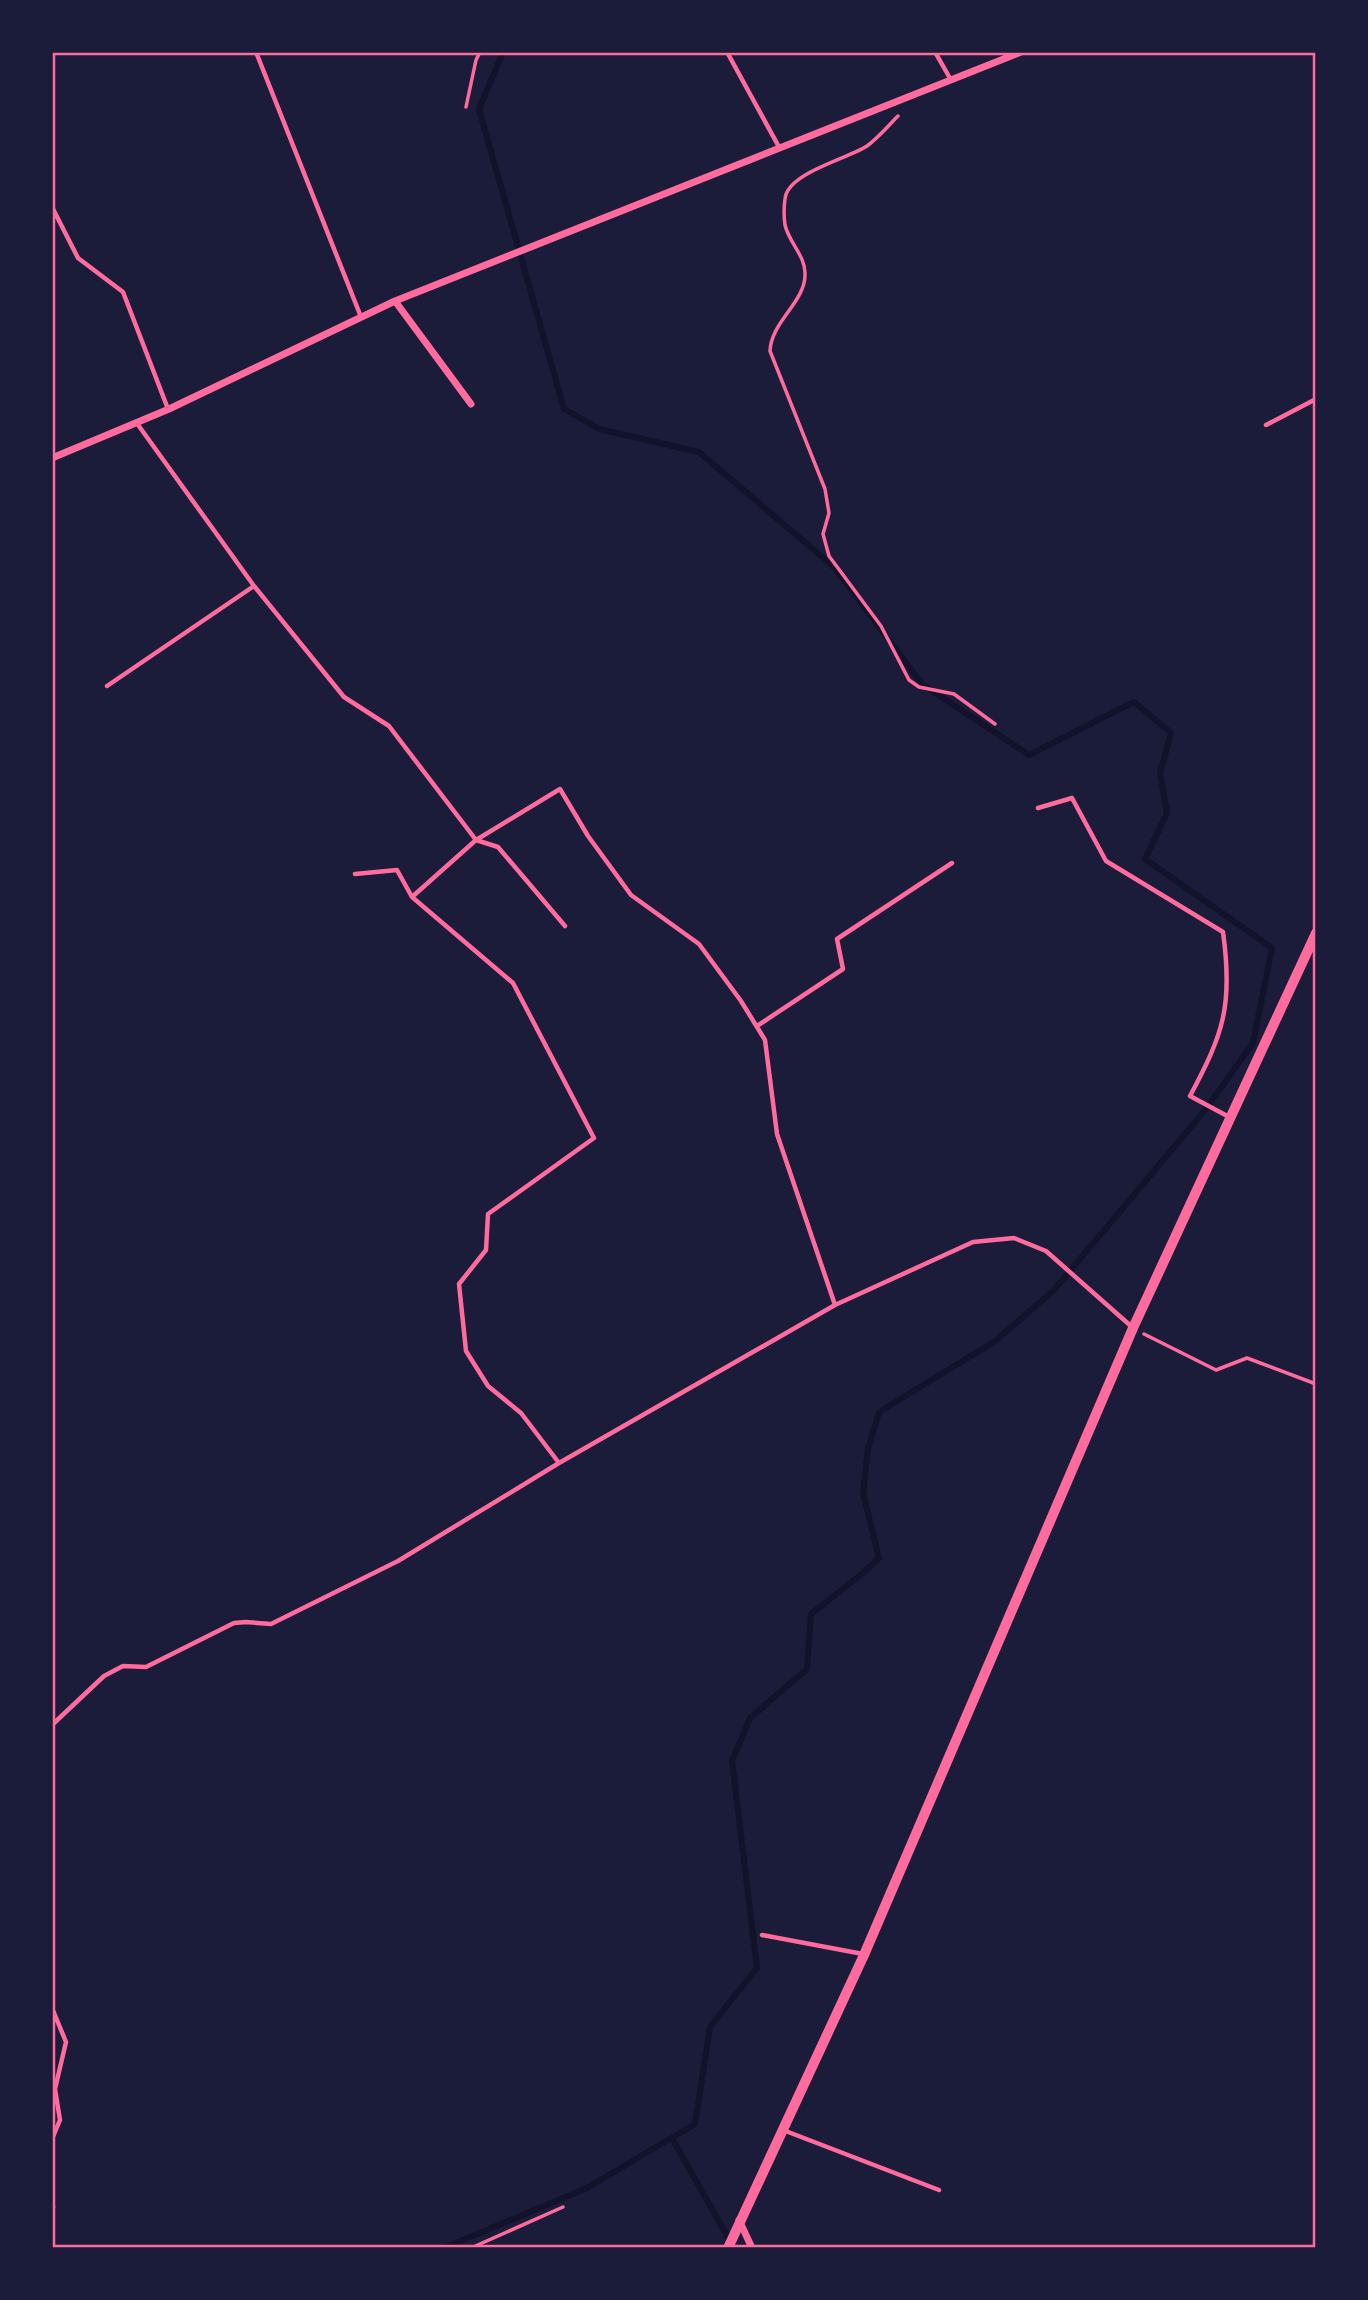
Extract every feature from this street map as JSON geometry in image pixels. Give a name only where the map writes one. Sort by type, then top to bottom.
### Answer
[{"type":"street","points":[[52,458],[169,409],[395,301],[1021,52]]},
{"type":"street","points":[[395,301],[471,404]]},
{"type":"street","points":[[728,2248],[864,1955],[1133,1328],[1315,933]]},
{"type":"street","points":[[739,2220],[752,2248]]},
{"type":"lane","points":[[256,52],[361,317]]},
{"type":"lane","points":[[727,52],[779,147]]},
{"type":"lane","points":[[935,52],[951,81]]},
{"type":"lane","points":[[52,207],[78,258],[123,292],[169,409]]},
{"type":"lane","points":[[1266,425],[1315,399]]},
{"type":"lane","points":[[136,422],[254,586],[344,697],[389,726],[476,840],[498,847],[565,926]]},
{"type":"lane","points":[[107,686],[254,586]]},
{"type":"lane","points":[[412,897],[476,840],[560,789],[588,836],[631,895],[699,944],[741,1001],[765,1040],[777,1134],[835,1305]]},
{"type":"lane","points":[[1038,808],[1072,798],[1106,861],[1223,932],[1228,969],[1226,1009],[1214,1051],[1190,1096],[1231,1118]]},
{"type":"lane","points":[[757,1026],[843,969],[837,939],[952,863]]},
{"type":"lane","points":[[355,874],[397,870],[412,897],[513,983],[594,1138],[488,1214],[486,1250],[459,1284],[466,1351],[488,1386],[522,1413],[559,1463]]},
{"type":"lane","points":[[52,1725],[104,1676],[123,1666],[146,1667],[234,1623],[271,1624],[398,1561],[559,1463],[835,1305],[973,1242],[1014,1238],[1046,1251],[1133,1328]]},
{"type":"lane","points":[[762,1935],[864,1955]]},
{"type":"lane","points":[[52,2008],[65,2042],[54,2089],[60,2120],[52,2139]]},
{"type":"lane","points":[[782,2130],[939,2190]]},
{"type":"path","points":[[466,107],[480,52]]},
{"type":"path","points":[[905,98],[900,113],[879,137],[865,147],[802,177],[788,188],[785,197],[785,226],[803,260],[806,275],[803,287],[771,340],[770,351],[825,489],[830,513],[822,534],[829,556],[881,626],[908,680],[919,687],[954,694],[995,724]]},
{"type":"path","points":[[1133,1328],[1216,1370],[1247,1358],[1315,1384]]},
{"type":"path","points":[[471,2248],[564,2207]]},
{"type":"waterway","points":[[444,2248],[587,2188],[695,2124],[710,2027],[757,1968],[732,1761],[750,1718],[807,1669],[811,1614],[879,1558],[863,1493],[868,1449],[879,1412],[994,1342],[1054,1290],[1205,1110],[1253,1043],[1272,948],[1145,859],[1167,813],[1160,773],[1171,733],[1134,702],[1029,755],[922,684],[835,568],[699,452],[599,429],[564,409],[479,109],[503,52]]},
{"type":"waterway","points":[[672,2138],[734,2248]]}]
